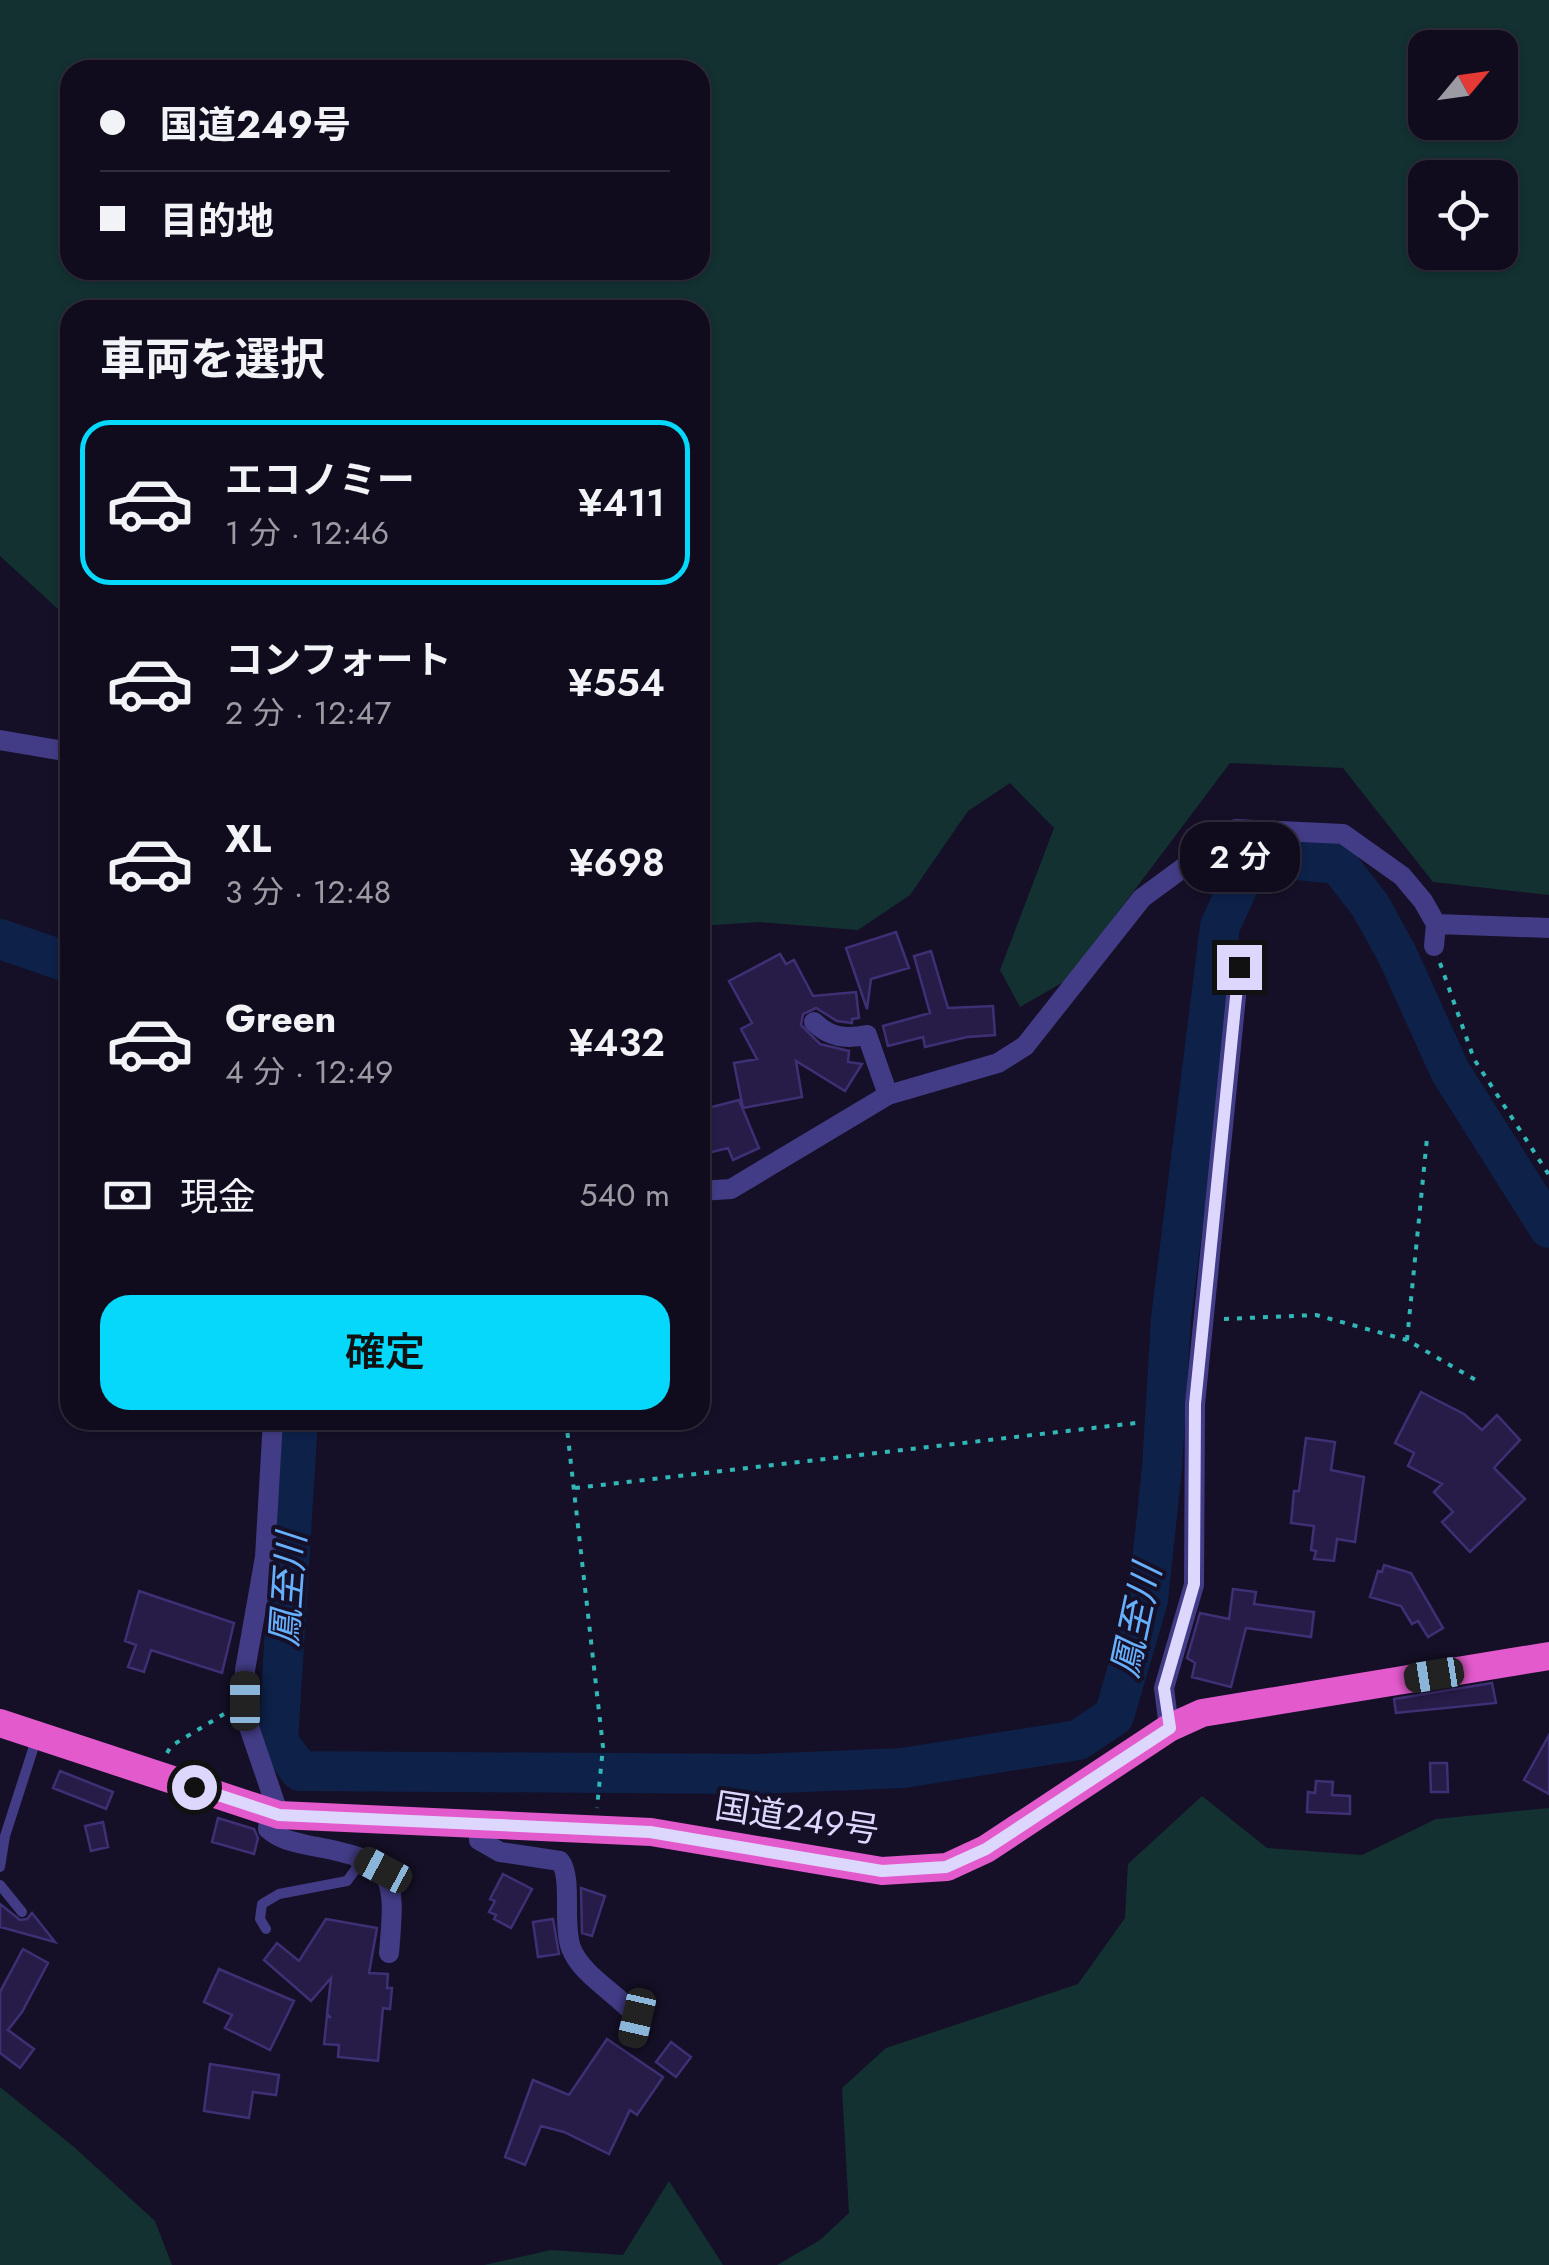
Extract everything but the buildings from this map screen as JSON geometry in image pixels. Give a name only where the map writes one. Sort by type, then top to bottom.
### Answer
[{"type":"highway","name":"国道249号","points":[[0,1723],[275,1814],[650,1832],[882,1871],[946,1867],[986,1849],[1170,1728],[1202,1713],[1549,1656]]},
{"type":"street","points":[[0,740],[60,750]]},
{"type":"street","points":[[710,1190],[731,1189],[888,1095],[998,1062],[1026,1046],[1142,898],[1236,828],[1343,834],[1402,876],[1423,900],[1435,935],[1549,928]]},
{"type":"street","points":[[1170,1728],[1164,1688],[1194,1584],[1195,1404],[1239,967]]},
{"type":"street","points":[[814,1022],[824,1032],[838,1037],[867,1035],[888,1095]]},
{"type":"street","points":[[272,1430],[265,1557],[245,1670],[245,1715],[275,1814],[268,1829],[282,1840],[346,1852],[383,1870],[391,1883],[393,1900],[388,1953]]},
{"type":"street","points":[[480,1823],[479,1840],[500,1852],[560,1862],[567,1871],[564,1899],[571,1948],[586,1973],[621,1998],[637,2018],[633,2037]]},
{"type":"lane","points":[[0,1868],[5,1836],[38,1736]]},
{"type":"lane","points":[[266,1928],[260,1918],[262,1904],[278,1894],[347,1881],[358,1866],[346,1852]]},
{"type":"lane","points":[[0,1885],[22,1912]]},
{"type":"path","points":[[1435,935],[1474,1059],[1549,1175]]},
{"type":"path","points":[[1407,1340],[1426,1138]]},
{"type":"path","points":[[1203,1318],[1316,1315],[1407,1340],[1479,1382]]},
{"type":"path","points":[[575,1488],[1136,1423]]},
{"type":"path","points":[[567,1430],[603,1746],[596,1828]]},
{"type":"path","points":[[156,1775],[171,1746],[245,1701]]},
{"type":"green space","points":[[0,0],[1549,0],[1549,895],[1433,882],[1343,768],[1230,763],[1067,980],[1020,1007],[1000,970],[1054,828],[1010,783],[968,811],[910,895],[858,930],[760,922],[710,925],[710,300],[60,300],[60,611],[0,556]]},
{"type":"green space","points":[[1202,1796],[1267,1848],[1362,1855],[1436,1819],[1549,1808],[1549,2265],[777,2265],[820,2240],[849,2213],[842,2088],[886,2048],[1078,1984],[1125,1918],[1128,1864]]},
{"type":"green space","points":[[0,2087],[74,2147],[155,2221],[172,2265],[0,2265]]},
{"type":"green space","points":[[669,2181],[723,2265],[484,2265],[551,2250],[623,2255]]},
{"type":"waterway","name":"鳳至川","points":[[297,1430],[278,1742],[300,1771],[756,1774],[903,1768],[1078,1740],[1114,1716],[1148,1600],[1162,1468],[1171,1319],[1220,926],[1243,876],[1265,857],[1338,864],[1370,905],[1397,954],[1450,1071],[1549,1228]]},
{"type":"waterway","name":"鳳至川","points":[[0,939],[60,960]]},
{"type":"route","points":[[194,1787],[279,1815],[650,1832],[882,1871],[946,1867],[986,1849],[1170,1728],[1164,1688],[1194,1584],[1195,1404],[1239,967]]}]
